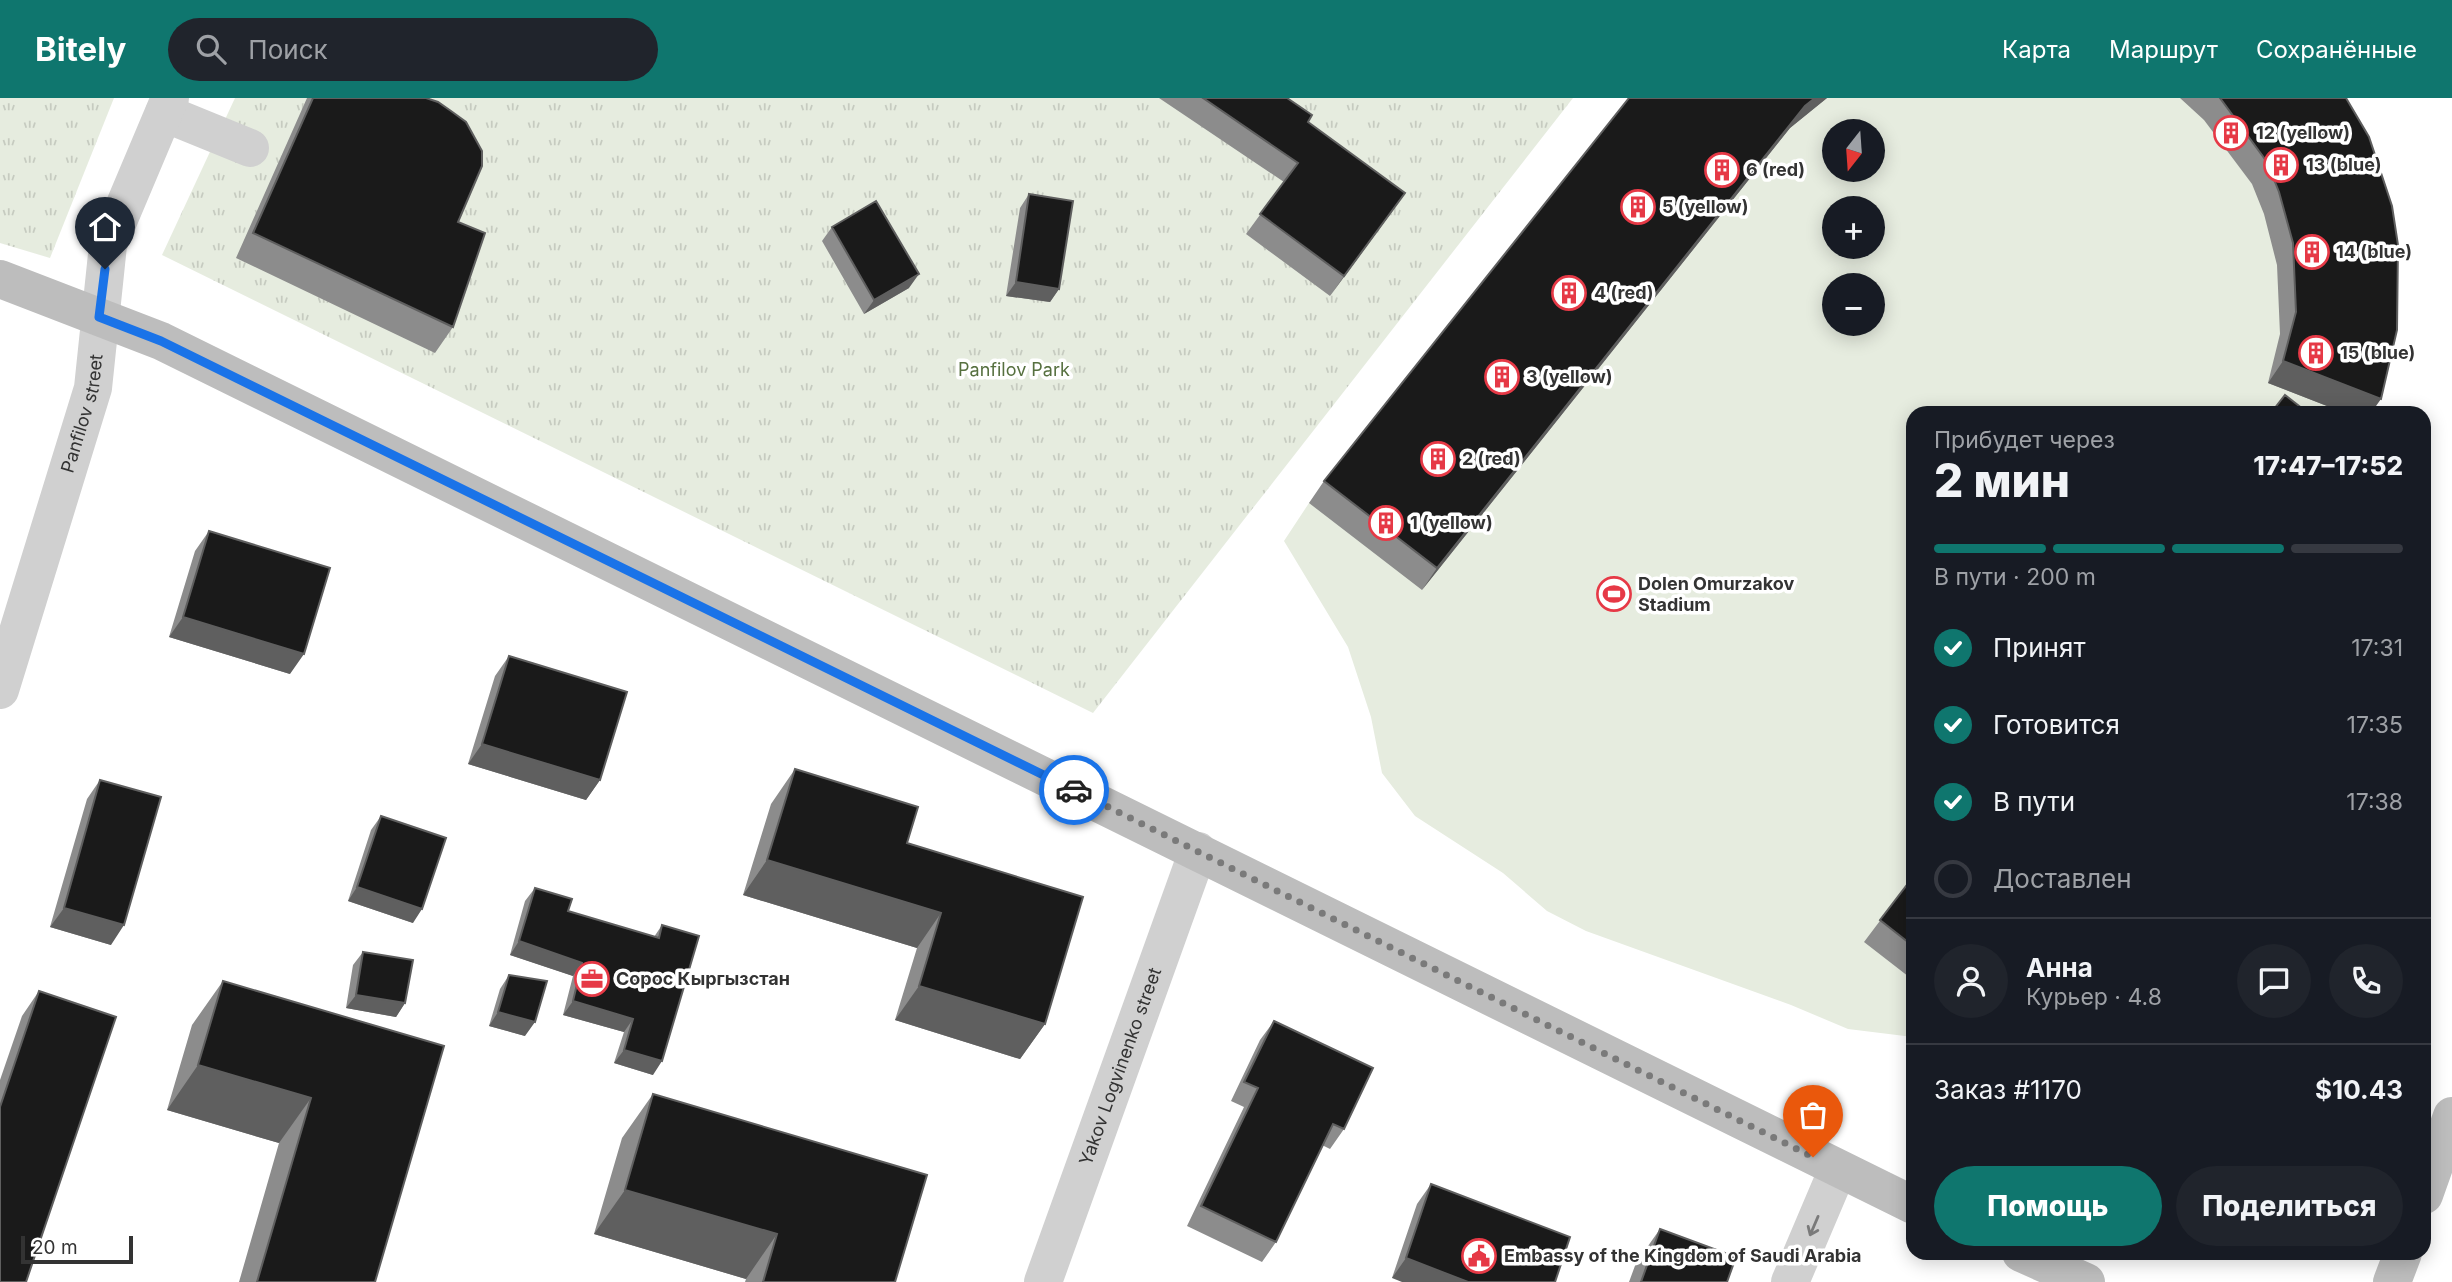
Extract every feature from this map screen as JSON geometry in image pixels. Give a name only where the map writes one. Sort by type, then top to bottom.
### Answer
[{"type":"main road","points":[[0,279],[161,341],[1906,1202]]},
{"type":"main road","points":[[2431,1175],[2452,1116]]},
{"type":"main road","points":[[2037,1260],[2087,1282]]},
{"type":"main road","points":[[2392,1282],[2400,1260]]},
{"type":"street","points":[[167,105],[250,148]]},
{"type":"street","name":"Panfilov street","points":[[0,690],[93,388],[108,245],[167,105]]},
{"type":"street","name":"Yakov Logvinenko street","points":[[1043,1282],[1198,851]]},
{"type":"street","points":[[1790,1282],[1838,1169]]},
{"type":"green space","points":[[0,98],[114,98],[50,258],[0,243]]},
{"type":"green space","name":"Panfilov Park","points":[[235,98],[1573,98],[1093,713],[162,255]]},
{"type":"green space","name":"Dolen Omurzakov Stadium","points":[[1631,98],[2318,98],[2367,406],[1906,406],[1906,1036],[1848,1029],[1791,1005],[1586,931],[1547,911],[1503,873],[1415,816],[1382,773],[1371,717],[1348,647],[1284,541],[1309,503]]},
{"type":"building","points":[[313,98],[426,98],[438,102],[466,122],[482,151],[482,166],[458,222],[485,233],[453,327],[253,233]]},
{"type":"building","points":[[1203,98],[1287,98],[1312,115],[1308,122],[1405,193],[1344,276],[1260,214],[1298,163]]},
{"type":"building","points":[[1629,98],[1815,98],[1805,106],[1437,568],[1324,481]]},
{"type":"building","points":[[2220,98],[2346,98],[2369,137],[2392,206],[2398,245],[2397,330],[2381,399],[2283,361],[2296,312],[2293,243],[2279,192],[2267,162]]},
{"type":"building","points":[[1029,194],[1073,201],[1059,289],[1016,282]]},
{"type":"building","points":[[876,201],[919,274],[874,300],[832,227]]},
{"type":"building","points":[[2285,395],[2299,406],[2276,406]]},
{"type":"building","points":[[209,531],[330,568],[304,654],[183,617]]},
{"type":"building","points":[[509,656],[627,692],[600,780],[482,744]]},
{"type":"building","points":[[795,769],[918,807],[907,843],[1083,897],[1045,1024],[919,986],[941,913],[767,860]]},
{"type":"building","points":[[100,780],[161,797],[124,925],[64,908]]},
{"type":"building","points":[[381,816],[446,838],[422,909],[357,887]]},
{"type":"building","points":[[1906,886],[1906,940],[1880,920]]},
{"type":"building","points":[[535,888],[572,899],[568,911],[659,938],[662,925],[699,936],[662,1061],[624,1050],[633,1019],[573,1001],[582,963],[519,941]]},
{"type":"building","points":[[363,952],[413,960],[405,1003],[356,995]]},
{"type":"building","points":[[509,975],[547,981],[535,1022],[498,1012]]},
{"type":"building","points":[[223,981],[444,1046],[375,1282],[257,1282],[311,1098],[198,1065]]},
{"type":"building","points":[[39,991],[116,1017],[26,1282],[0,1282],[0,1107]]},
{"type":"building","points":[[1274,1021],[1373,1068],[1344,1129],[1333,1124],[1276,1242],[1201,1206],[1258,1088],[1244,1082]]},
{"type":"building","points":[[653,1094],[927,1175],[895,1282],[763,1282],[777,1234],[625,1190]]},
{"type":"building","points":[[1431,1184],[1570,1237],[1555,1282],[1468,1282],[1406,1258]]},
{"type":"building","points":[[1660,1229],[1736,1257],[1727,1282],[1641,1282]]},
{"type":"way so far","points":[[1074,790],[1813,1157]]},
{"type":"place","name":"12 (yellow)","points":[[2231,133]]},
{"type":"place","name":"13 (blue)","points":[[2281,165]]},
{"type":"place","name":"6 (red)","points":[[1722,170]]},
{"type":"place","name":"5 (yellow)","points":[[1638,207]]},
{"type":"place","name":"14 (blue)","points":[[2312,252]]},
{"type":"place","name":"4 (red)","points":[[1569,293]]},
{"type":"place","name":"15 (blue)","points":[[2316,353]]},
{"type":"place","name":"3 (yellow)","points":[[1502,377]]},
{"type":"place","name":"2 (red)","points":[[1438,459]]},
{"type":"place","name":"1 (yellow)","points":[[1386,523]]},
{"type":"place","name":"Dolen Omurzakov Stadium","points":[[1614,594]]},
{"type":"place","name":"Сорос Кыргызстан","points":[[592,979]]},
{"type":"place","name":"Embassy of the Kingdom of Saudi Arabia","points":[[1479,1256]]},
{"type":"route","points":[[105,269],[99,317],[161,341],[1074,790]]}]
